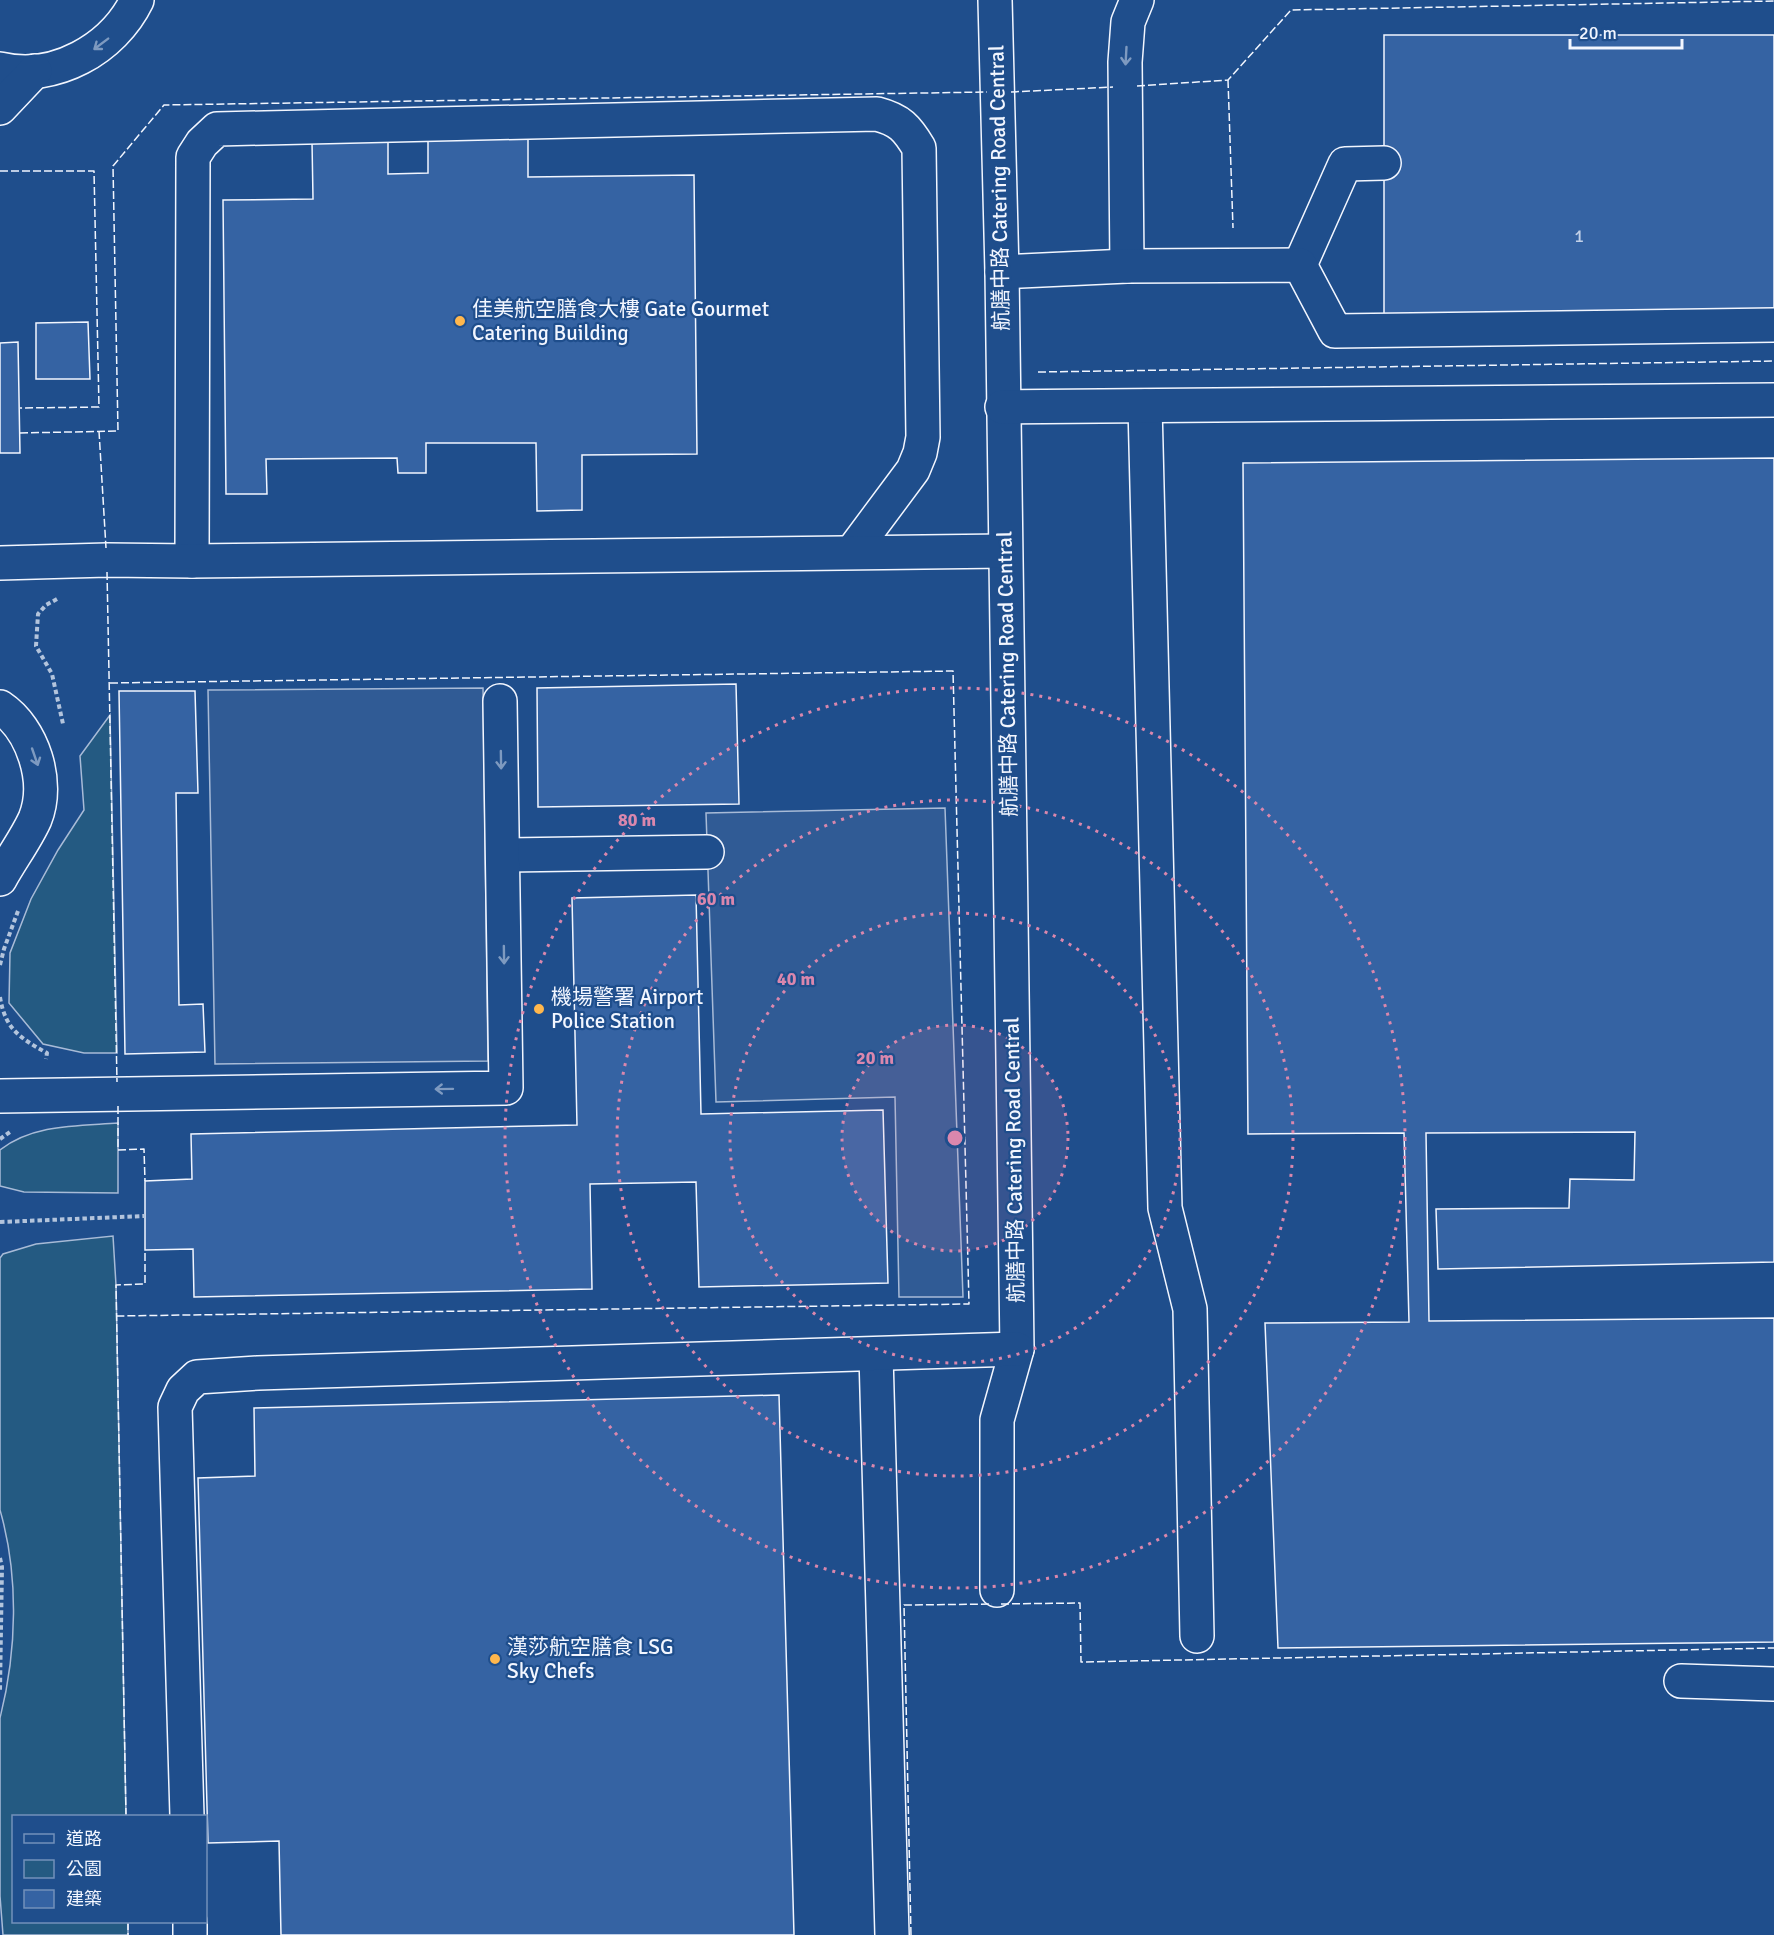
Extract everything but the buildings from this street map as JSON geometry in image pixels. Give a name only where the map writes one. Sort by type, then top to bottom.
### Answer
[{"type":"street","points":[[0,69],[35,71],[71,63],[104,44],[129,17],[137,0]]},
{"type":"street","name":"航膳中路 Catering Road Central","points":[[995,0],[1002,272],[1002,407],[1017,1349],[997,1420],[997,1590]]},
{"type":"street","points":[[1127,267],[1125,62],[1128,22],[1137,0]]},
{"type":"street","points":[[0,108],[35,71]]},
{"type":"street","points":[[192,561],[193,158],[202,143],[217,129],[877,114],[892,118],[909,131],[919,148],[923,437],[913,470],[852,552]]},
{"type":"street","points":[[1300,266],[1345,164],[1384,163]]},
{"type":"street","points":[[1002,272],[1127,267],[1300,266]]},
{"type":"street","points":[[1300,266],[1335,331],[1774,325]]},
{"type":"street","points":[[1002,407],[1774,400]]},
{"type":"street","points":[[1145,406],[1165,1208],[1190,1310],[1197,1636]]},
{"type":"street","points":[[0,563],[1005,551]]},
{"type":"street","points":[[0,1096],[506,1088],[500,701]]},
{"type":"street","points":[[0,879],[35,818],[41,789],[37,761],[25,732],[1,705]]},
{"type":"street","points":[[503,855],[707,852]]},
{"type":"street","points":[[187,1815],[175,1407],[183,1390],[197,1377],[258,1373],[1017,1349]]},
{"type":"street","points":[[876,1355],[892,1935]]},
{"type":"street","points":[[1681,1681],[1774,1684]]},
{"type":"path","points":[[37,633],[38,614],[46,605],[66,595]]},
{"type":"path","points":[[0,997],[2,1011],[12,1029],[26,1042],[46,1053]]},
{"type":"path","points":[[0,1222],[145,1216]]},
{"type":"path","points":[[0,1558],[2,1567],[0,1690]]},
{"type":"green space","points":[[110,715],[117,1053],[84,1053],[43,1044],[9,1003],[10,953],[31,899],[58,850],[84,810],[80,756]]},
{"type":"green space","points":[[118,1123],[118,1193],[24,1192],[0,1186],[0,1150],[13,1141],[56,1128]]},
{"type":"green space","points":[[113,1236],[116,1285],[126,1815],[12,1815],[12,1923],[128,1923],[128,1935],[3,1935],[0,1896],[0,1718],[10,1667],[14,1614],[10,1561],[0,1510],[0,1258],[3,1254],[36,1244]]},
{"type":"shaded area","points":[[483,688],[488,1061],[215,1064],[208,690]]},
{"type":"shaded area","points":[[945,808],[963,1297],[899,1297],[895,1097],[716,1102],[706,813]]},
{"type":"fence","points":[[1137,86],[1228,80],[1291,10],[1774,1]]},
{"type":"fence","points":[[1228,80],[1233,228]]},
{"type":"fence","points":[[1011,92],[1113,87]]},
{"type":"fence","points":[[20,433],[118,431],[113,166],[164,105],[987,92]]},
{"type":"fence","points":[[0,171],[94,171],[99,407],[20,408]]},
{"type":"fence","points":[[1038,372],[1774,361]]},
{"type":"fence","points":[[99,431],[106,548]]},
{"type":"fence","points":[[107,572],[117,1082]]},
{"type":"fence","points":[[110,683],[953,671],[969,1304],[117,1316]]},
{"type":"fence","points":[[118,1106],[118,1150],[144,1149],[145,1181]]},
{"type":"fence","points":[[126,1815],[116,1285],[145,1284],[145,1250]]},
{"type":"fence","points":[[1001,1604],[1080,1603],[1081,1662],[1774,1648]]},
{"type":"fence","points":[[911,1935],[904,1605],[992,1604]]},
{"type":"fence","points":[[128,1923],[128,1935]]},
{"type":"place","name":"佳美航空膳食大樓 Gate Gourmet Catering Building","points":[[460,321]]},
{"type":"place","name":"機場警署 Airport Police Station","points":[[539,1009]]},
{"type":"place","name":"漢莎航空膳食 LSG Sky Chefs","points":[[495,1659]]}]
